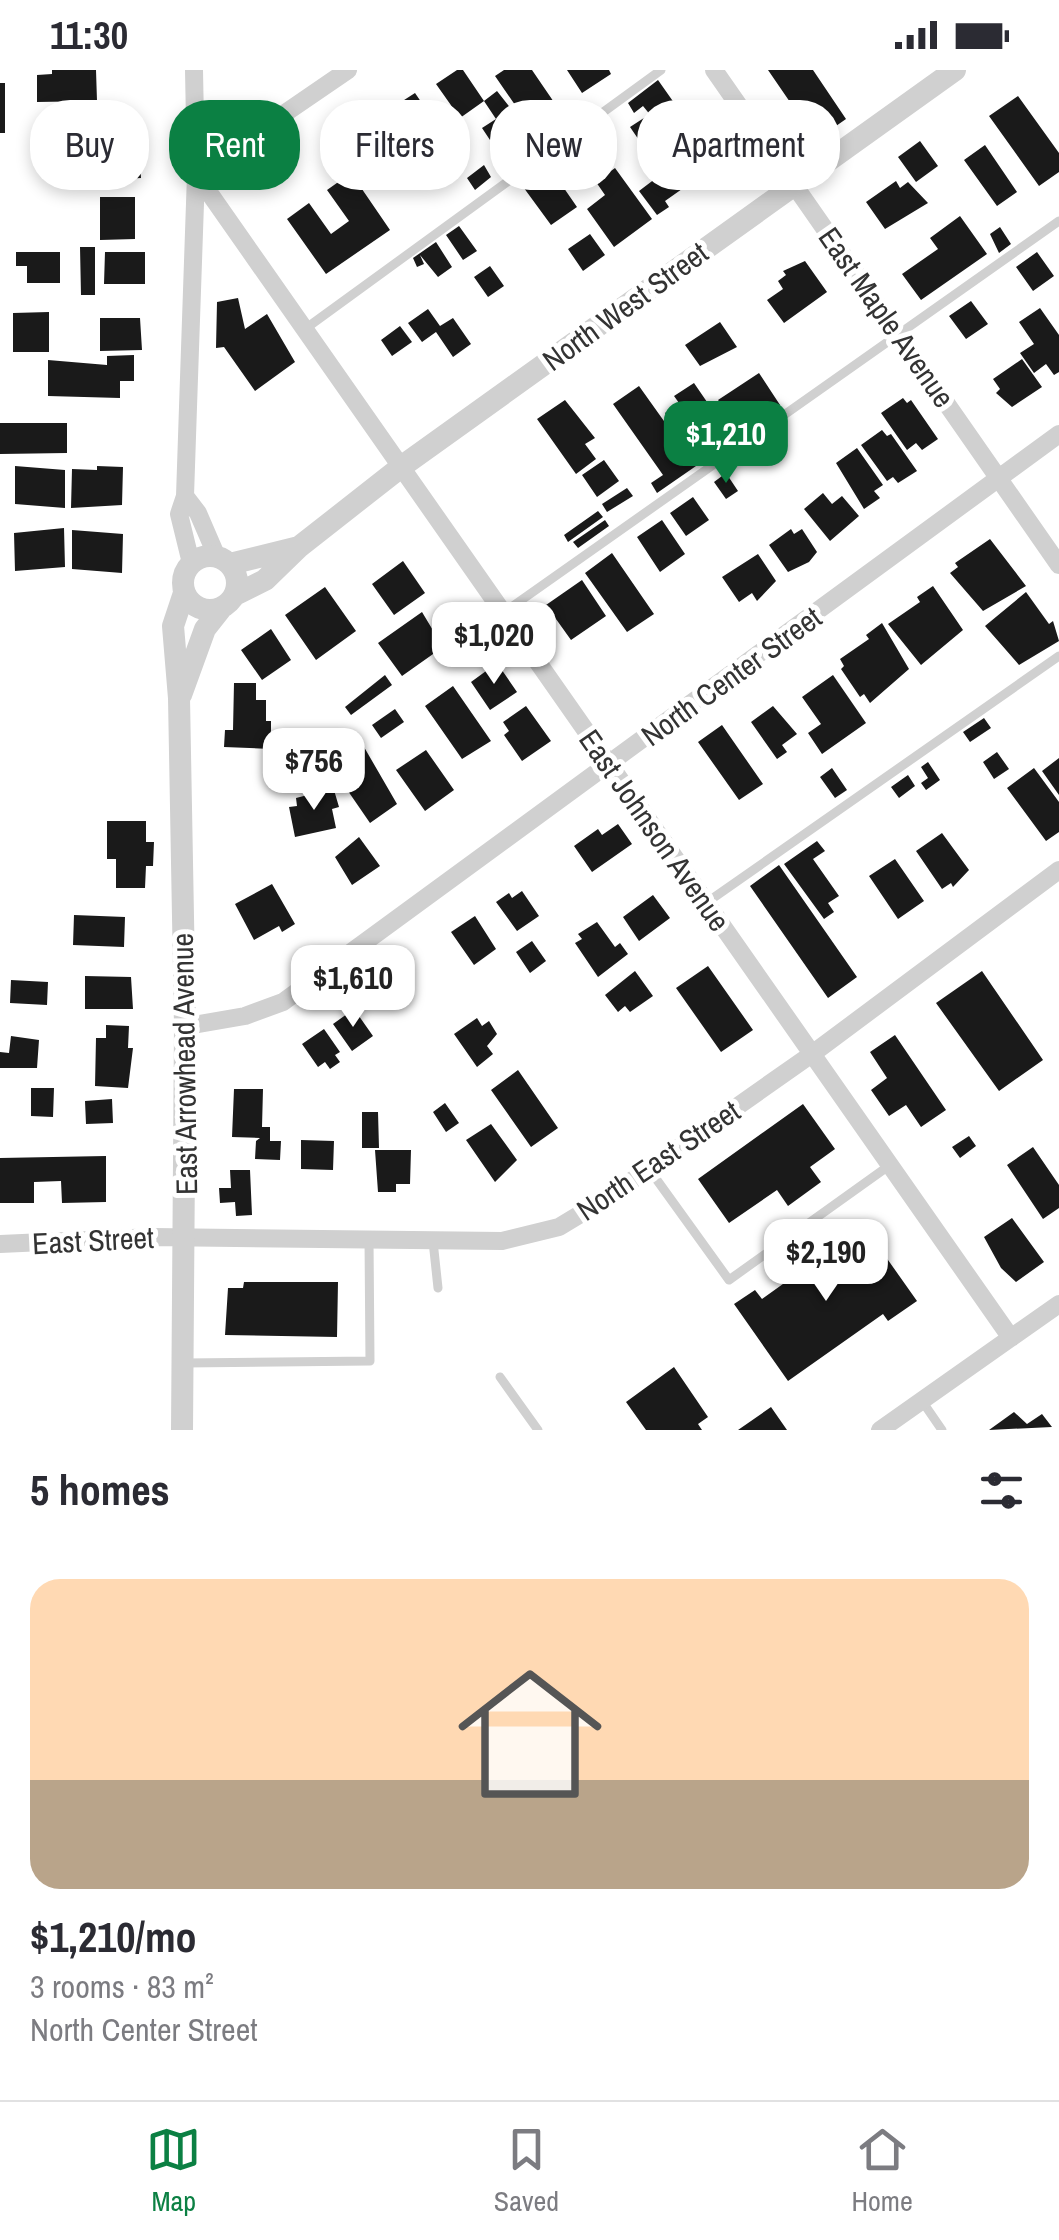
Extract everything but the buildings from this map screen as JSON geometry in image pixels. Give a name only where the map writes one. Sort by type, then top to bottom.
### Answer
[{"type":"street","points":[[194,70],[195,100]]},
{"type":"street","points":[[300,103],[348,70]]},
{"type":"street","name":"East Maple Avenue","points":[[714,70],[735,100]]},
{"type":"street","name":"North West Street","points":[[840,152],[955,70]]},
{"type":"street","points":[[184,496],[198,512],[238,584],[227,602],[198,609],[184,593],[184,572],[190,563],[179,514],[184,496],[195,190]]},
{"type":"street","name":"East Johnson Avenue","points":[[207,190],[1011,1338]]},
{"type":"street","name":"North West Street","points":[[227,602],[265,580],[299,547],[401,467],[787,190]]},
{"type":"street","name":"East Maple Avenue","points":[[797,190],[1059,565]]},
{"type":"street","name":"North Center Street","points":[[193,1025],[245,1016],[283,1002],[1059,434]]},
{"type":"street","name":"North West Street","points":[[224,560],[299,547]]},
{"type":"street","points":[[190,563],[224,560]]},
{"type":"street","name":"East Arrowhead Avenue","points":[[184,593],[173,626],[179,698],[186,1237],[184,1430]]},
{"type":"street","name":"East Arrowhead Avenue","points":[[179,698],[205,629],[227,602]]},
{"type":"street","name":"North East Street","points":[[186,1237],[502,1241],[559,1227],[812,1054],[1059,870]]},
{"type":"street","name":"East Street","points":[[0,1244],[186,1237]]},
{"type":"street","points":[[880,1430],[1059,1304]]},
{"type":"lane","points":[[304,330],[661,70]]},
{"type":"lane","points":[[504,613],[1059,221]]},
{"type":"lane","points":[[706,902],[1059,656]]},
{"type":"lane","points":[[649,1168],[729,1280],[890,1165]]},
{"type":"lane","points":[[183,1363],[370,1361],[369,1239]]},
{"type":"lane","points":[[433,1239],[438,1288]]},
{"type":"lane","points":[[500,1377],[538,1430]]},
{"type":"lane","points":[[922,1401],[942,1430]]}]
